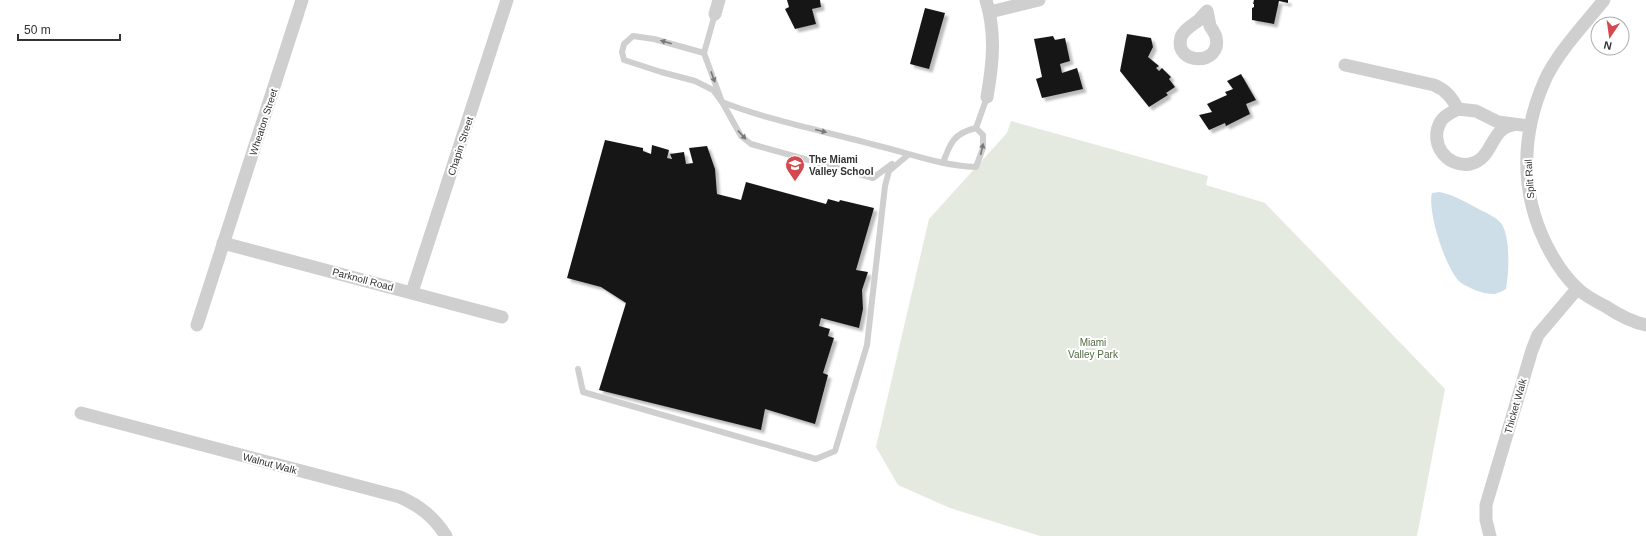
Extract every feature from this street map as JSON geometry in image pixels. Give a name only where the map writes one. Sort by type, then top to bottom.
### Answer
[{"type":"street","name":"Wheaton Street","points":[[197,325],[302,0]]},
{"type":"street","name":"Chapin Street","points":[[412,292],[507,0]]},
{"type":"street","points":[[714,14],[719,0]]},
{"type":"street","points":[[987,96],[994,50],[993,28],[988,6],[1039,0]]},
{"type":"street","name":"Split Rail","points":[[1604,0],[1556,60],[1545,80],[1530,126],[1527,153],[1528,183],[1531,206],[1538,227],[1553,259],[1567,278],[1588,297],[1617,313],[1646,325]]},
{"type":"street","points":[[1345,65],[1434,85],[1443,89],[1449,95],[1458,109]]},
{"type":"street","points":[[1513,125],[1503,127],[1497,133],[1490,148],[1480,160],[1466,164],[1453,162],[1444,156],[1438,148],[1436,138],[1437,130],[1441,121],[1448,114],[1458,109],[1476,111],[1498,122],[1530,126]]},
{"type":"street","name":"Parknoll Road","points":[[223,243],[502,317]]},
{"type":"street","name":"Thicket Walk","points":[[1490,536],[1486,520],[1486,505],[1532,350],[1538,335],[1578,289]]},
{"type":"street","name":"Walnut Walk","points":[[81,413],[400,497],[415,504],[426,512],[439,525],[446,536]]},
{"type":"lane","points":[[714,14],[704,53],[722,102],[749,113],[877,145],[908,155],[943,163],[976,167],[983,148],[983,135],[976,128]]},
{"type":"lane","points":[[704,53],[654,39],[633,36],[624,44],[622,52],[624,60],[696,81],[713,90],[722,102],[741,136],[751,144],[873,178],[890,165],[908,155]]},
{"type":"lane","points":[[976,128],[987,96]]},
{"type":"lane","points":[[943,163],[949,145],[964,131],[976,128]]},
{"type":"lane","points":[[578,369],[583,392],[816,459],[835,451],[867,345],[885,186],[889,171],[908,155]]},
{"type":"green space","name":"Miami Valley Park","points":[[1011,121],[1208,176],[1206,185],[1265,203],[1445,389],[1417,536],[1040,536],[950,508],[898,485],[876,447],[929,219],[1007,133]]},
{"type":"shaded area","points":[[1439,192],[1461,199],[1491,215],[1500,222],[1504,228],[1508,244],[1508,273],[1506,289],[1495,294],[1482,292],[1463,284],[1455,275],[1449,266],[1439,240],[1432,213],[1432,193]]},
{"type":"building","points":[[787,0],[820,0],[821,7],[812,9],[816,24],[795,29],[785,9],[789,7]]},
{"type":"building","points":[[1254,0],[1288,0],[1288,3],[1279,1],[1274,24],[1252,20]]},
{"type":"building","points":[[925,8],[945,13],[929,69],[910,64]]},
{"type":"building","points":[[1127,34],[1151,38],[1153,47],[1148,57],[1159,66],[1156,68],[1159,71],[1162,68],[1171,77],[1169,79],[1175,87],[1166,93],[1168,95],[1149,107],[1120,71]]},
{"type":"building","points":[[1053,36],[1055,40],[1065,38],[1070,61],[1060,64],[1062,73],[1077,68],[1083,89],[1042,98],[1036,79],[1042,77],[1034,39]]},
{"type":"building","points":[[1241,74],[1256,100],[1246,104],[1250,114],[1226,126],[1225,123],[1209,130],[1199,115],[1212,112],[1207,104],[1227,95],[1225,92],[1233,89],[1227,81]]},
{"type":"building","name":"The Miami Valley School","points":[[605,140],[643,148],[643,151],[651,154],[652,145],[669,150],[667,158],[672,159],[670,154],[684,152],[686,164],[693,163],[689,148],[707,146],[715,169],[717,194],[741,200],[746,182],[826,204],[828,199],[839,202],[840,200],[874,208],[856,270],[868,272],[862,290],[863,309],[859,328],[821,318],[819,326],[830,329],[828,336],[834,338],[823,373],[828,375],[815,424],[765,409],[761,430],[599,390],[626,303],[601,287],[567,278]]},
{"type":"place","name":"The Miami Valley School","points":[[795,182]]}]
